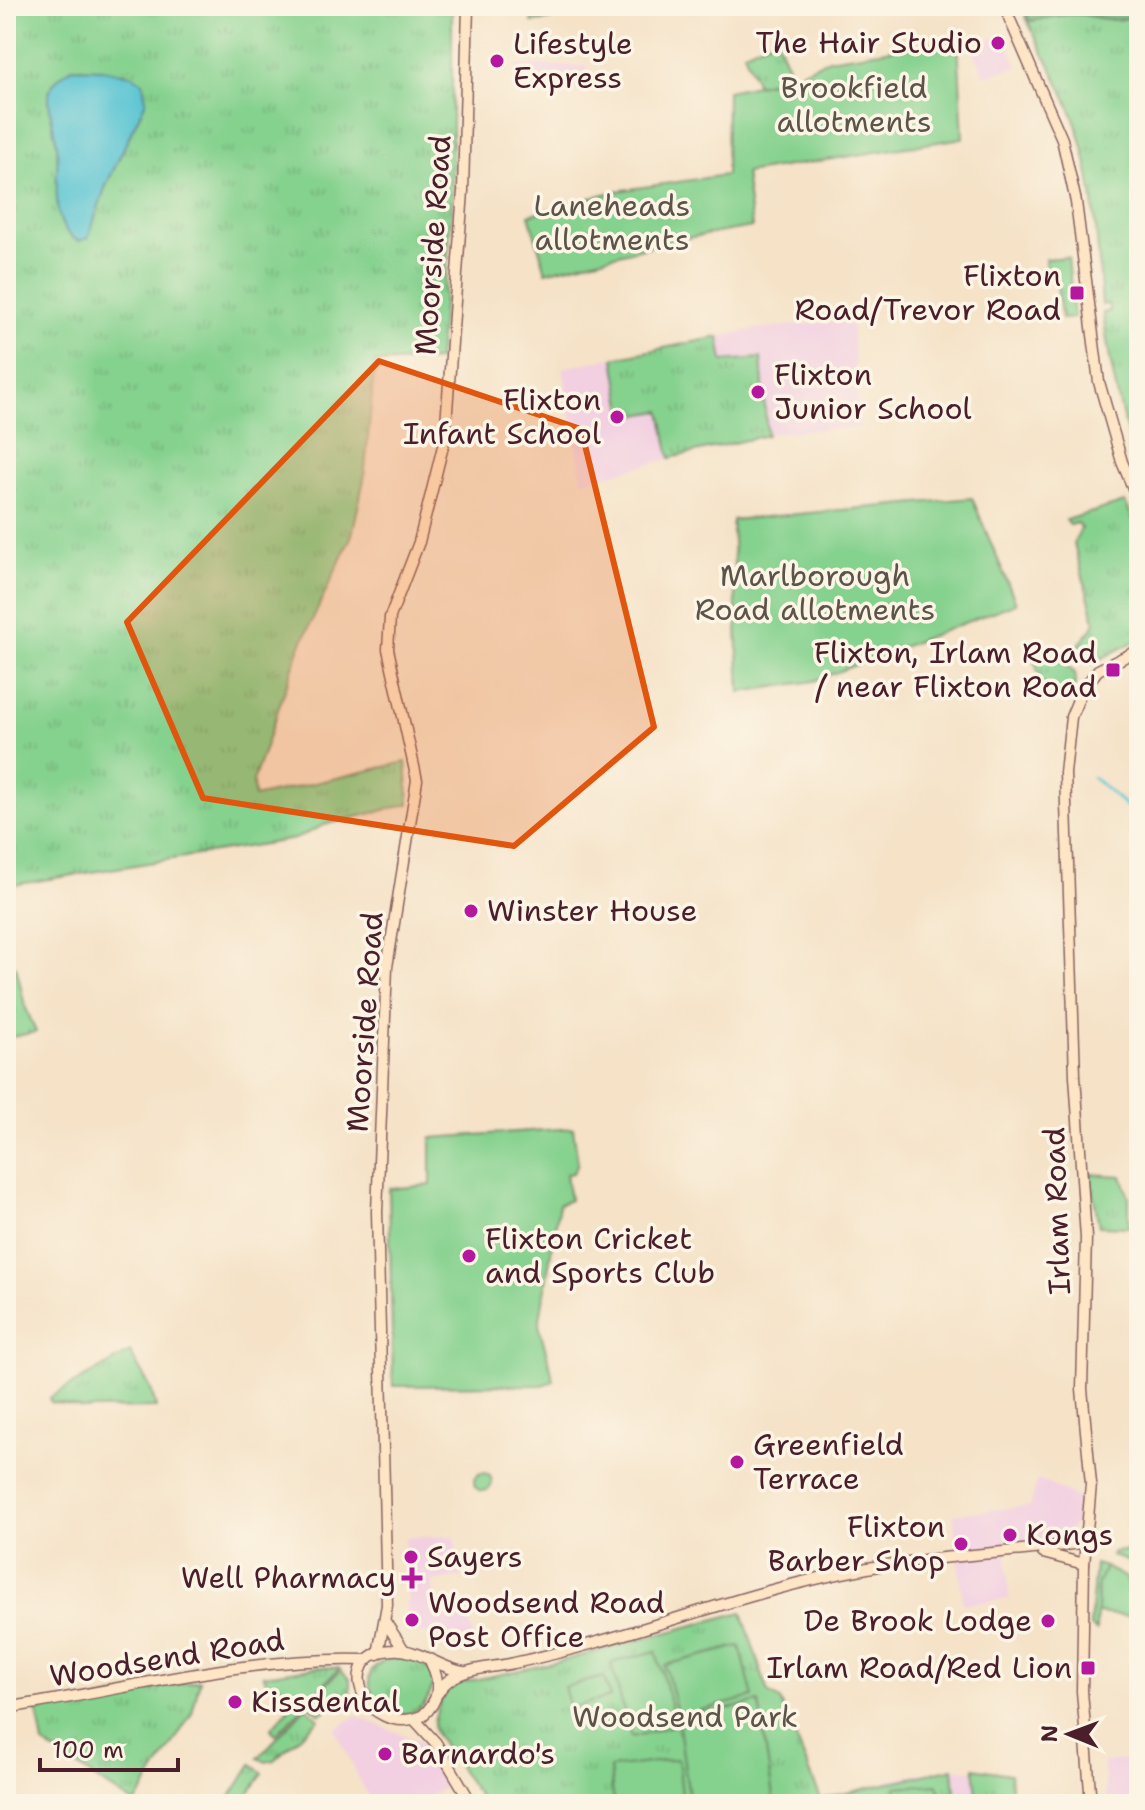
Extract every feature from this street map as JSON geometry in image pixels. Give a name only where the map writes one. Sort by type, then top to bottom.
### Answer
[{"type":"street","name":"Moorside Road","points":[[378,1654],[386,1623],[377,1212],[389,953],[417,780],[388,649],[388,631],[390,617],[422,531],[445,438],[463,191],[468,6]]},
{"type":"street","points":[[1004,6],[1062,139],[1076,202],[1099,382],[1122,462],[1139,502]]},
{"type":"street","name":"Irlam Road","points":[[1091,1804],[1083,1705],[1084,1564],[1091,1484],[1082,1389],[1086,1238],[1071,982],[1067,741],[1076,702],[1090,678],[1139,650]]},
{"type":"street","points":[[336,1659],[352,1671],[364,1701],[371,1709],[394,1718],[414,1719],[428,1711],[447,1680],[465,1672],[538,1658],[820,1578],[906,1562],[1086,1542]]},
{"type":"street","points":[[1033,1550],[1084,1564]]},
{"type":"street","points":[[386,1623],[404,1650],[431,1663],[465,1672]]},
{"type":"street","points":[[358,1682],[367,1660],[378,1654],[404,1650]]},
{"type":"street","name":"Woodsend Road","points":[[6,1708],[224,1670],[336,1659],[367,1660]]},
{"type":"street","points":[[431,1663],[437,1673],[438,1693]]},
{"type":"street","points":[[428,1711],[429,1735]]},
{"type":"street","points":[[414,1719],[429,1735],[472,1804]]},
{"type":"highlighted area","points":[[379,361],[581,429],[654,727],[514,846],[203,798],[127,622]]},
{"type":"shaded area","points":[[1003,33],[1018,66],[985,76],[972,48]]},
{"type":"shaded area","points":[[516,65],[588,66],[588,91],[516,91]]},
{"type":"shaded area","name":"Flixton Junior School","points":[[851,320],[860,427],[773,433],[582,481],[563,368],[756,329]]},
{"type":"shaded area","points":[[1037,1479],[1081,1499],[1076,1523],[1058,1539],[1006,1547],[1009,1599],[963,1604],[953,1514],[1030,1506]]},
{"type":"shaded area","points":[[454,1536],[461,1577],[432,1582],[437,1608],[468,1614],[475,1644],[467,1645],[408,1629],[405,1538]]},
{"type":"shaded area","points":[[356,1716],[428,1745],[451,1783],[418,1804],[372,1804],[335,1729]]},
{"type":"shaded area","points":[[1139,1759],[1139,1804],[1107,1804],[1103,1762]]},
{"type":"shaded area","points":[[953,1768],[1010,1774],[1012,1804],[815,1804],[907,1776]]},
{"type":"green space","points":[[6,6],[452,6],[452,210],[438,360],[375,363],[364,479],[352,535],[300,647],[253,781],[254,797],[406,762],[409,804],[324,825],[295,839],[6,886]]},
{"type":"green space","points":[[533,6],[550,6],[550,20],[532,22]]},
{"type":"green space","points":[[1021,6],[1139,6],[1139,468],[1121,411],[1109,353],[1103,313],[1110,311],[1108,304],[1102,305],[1090,178],[1078,129],[1058,80]]},
{"type":"green space","points":[[1023,6],[1139,6],[1139,11],[1119,20],[1070,14],[1030,21]]},
{"type":"green space","points":[[776,38],[792,76],[757,85],[744,52]]},
{"type":"green space","name":"Brookfield allotments","points":[[958,39],[963,138],[745,173],[752,227],[675,240],[546,272],[529,215],[616,191],[726,175],[727,91],[786,79],[829,59]]},
{"type":"green space","points":[[1068,257],[1074,318],[1062,319],[1056,280],[1047,280],[1045,259]]},
{"type":"green space","points":[[719,337],[723,361],[761,358],[767,435],[670,458],[661,411],[624,417],[614,358]]},
{"type":"green space","name":"Marlborough Road allotments","points":[[972,498],[1016,603],[814,681],[740,692],[732,520]]},
{"type":"green space","points":[[1125,502],[1139,532],[1139,639],[1091,664],[1072,653],[1095,621],[1074,544],[1081,528],[1077,523],[1070,525],[1066,520]]},
{"type":"green space","points":[[1045,657],[1057,659],[1075,673],[1076,682],[1070,695],[1042,683],[1034,660]]},
{"type":"green space","points":[[6,966],[16,966],[25,1006],[36,1032],[6,1038]]},
{"type":"green space","name":"Flixton Cricket and Sports Club","points":[[573,1128],[578,1163],[573,1173],[566,1174],[570,1200],[559,1204],[539,1325],[554,1381],[542,1385],[393,1386],[389,1189],[431,1185],[431,1138]]},
{"type":"green space","points":[[1090,1174],[1122,1176],[1129,1198],[1129,1227],[1099,1226]]},
{"type":"green space","points":[[130,1352],[151,1389],[156,1408],[85,1409],[51,1402],[49,1398]]},
{"type":"green space","points":[[479,1473],[487,1473],[492,1482],[490,1489],[479,1491],[474,1486],[474,1478]]},
{"type":"green space","points":[[1139,1550],[1139,1566],[1111,1555],[1113,1552]]},
{"type":"green space","points":[[1095,1564],[1105,1567],[1098,1583],[1096,1631],[1090,1626]]},
{"type":"green space","points":[[1105,1567],[1126,1578],[1131,1599],[1139,1600],[1139,1617],[1097,1613],[1098,1583]]},
{"type":"green space","name":"Woodsend Park","points":[[742,1612],[768,1693],[780,1700],[821,1799],[953,1768],[956,1804],[940,1804],[938,1785],[897,1787],[898,1804],[484,1804],[434,1731],[439,1705],[455,1684],[562,1661]]},
{"type":"green space","points":[[740,1646],[753,1697],[678,1716],[665,1665]]},
{"type":"green space","points":[[656,1651],[676,1725],[631,1737],[611,1663]]},
{"type":"green space","points":[[388,1659],[415,1661],[426,1667],[435,1678],[426,1702],[412,1712],[397,1713],[384,1707],[374,1695],[369,1682],[373,1669]]},
{"type":"green space","points":[[319,1667],[339,1668],[306,1704],[277,1684],[268,1684],[263,1675]]},
{"type":"green space","points":[[340,1670],[350,1679],[350,1696],[320,1714],[308,1704]]},
{"type":"green space","points":[[604,1677],[610,1697],[570,1708],[564,1687]]},
{"type":"green space","points":[[200,1680],[192,1713],[135,1804],[43,1744],[37,1711]]},
{"type":"green space","points":[[279,1692],[304,1706],[276,1735],[271,1729],[289,1709],[274,1694]]},
{"type":"green space","points":[[759,1702],[774,1804],[690,1804],[678,1720]]},
{"type":"green space","points":[[306,1707],[319,1719],[274,1760],[266,1762],[258,1758]]},
{"type":"green space","points":[[678,1759],[683,1804],[614,1804],[610,1768]]},
{"type":"green space","points":[[252,1764],[263,1773],[242,1804],[226,1804]]},
{"type":"green space","points":[[974,1768],[1010,1774],[1012,1804],[978,1804]]},
{"type":"green space","points":[[938,1784],[940,1804],[898,1804],[896,1787]]},
{"type":"water","points":[[72,68],[102,69],[132,75],[143,82],[146,101],[105,188],[88,238],[79,241],[69,234],[58,212],[57,145],[49,102],[54,83]]},
{"type":"waterway","points":[[1093,777],[1139,817]]},
{"type":"place","name":"The Hair Studio","points":[[998,43]]},
{"type":"place","name":"Lifestyle Express","points":[[497,61]]},
{"type":"place","name":"Flixton Road/Trevor Road","points":[[1077,293]]},
{"type":"place","name":"Flixton Junior School","points":[[758,392]]},
{"type":"place","name":"Flixton Infant School","points":[[617,417]]},
{"type":"place","name":"Flixton, Irlam Road / near Flixton Road","points":[[1113,670]]},
{"type":"place","name":"Winster House","points":[[471,911]]},
{"type":"place","name":"Flixton Cricket and Sports Club","points":[[469,1256]]},
{"type":"place","name":"Greenfield Terrace","points":[[737,1462]]},
{"type":"place","name":"Kongs","points":[[1010,1535]]},
{"type":"place","name":"Flixton Barber Shop","points":[[961,1544]]},
{"type":"place","name":"Sayers","points":[[411,1557]]},
{"type":"place","name":"Well Pharmacy","points":[[412,1578]]},
{"type":"place","name":"Woodsend Road Post Office","points":[[412,1620]]},
{"type":"place","name":"De Brook Lodge","points":[[1048,1621]]},
{"type":"place","name":"Irlam Road/Red Lion","points":[[1088,1668]]},
{"type":"place","name":"Kissdental","points":[[235,1702]]},
{"type":"place","name":"Barnardo's","points":[[385,1754]]},
{"type":"park label","name":"Laneheads allotments","points":[[612,223]]}]
